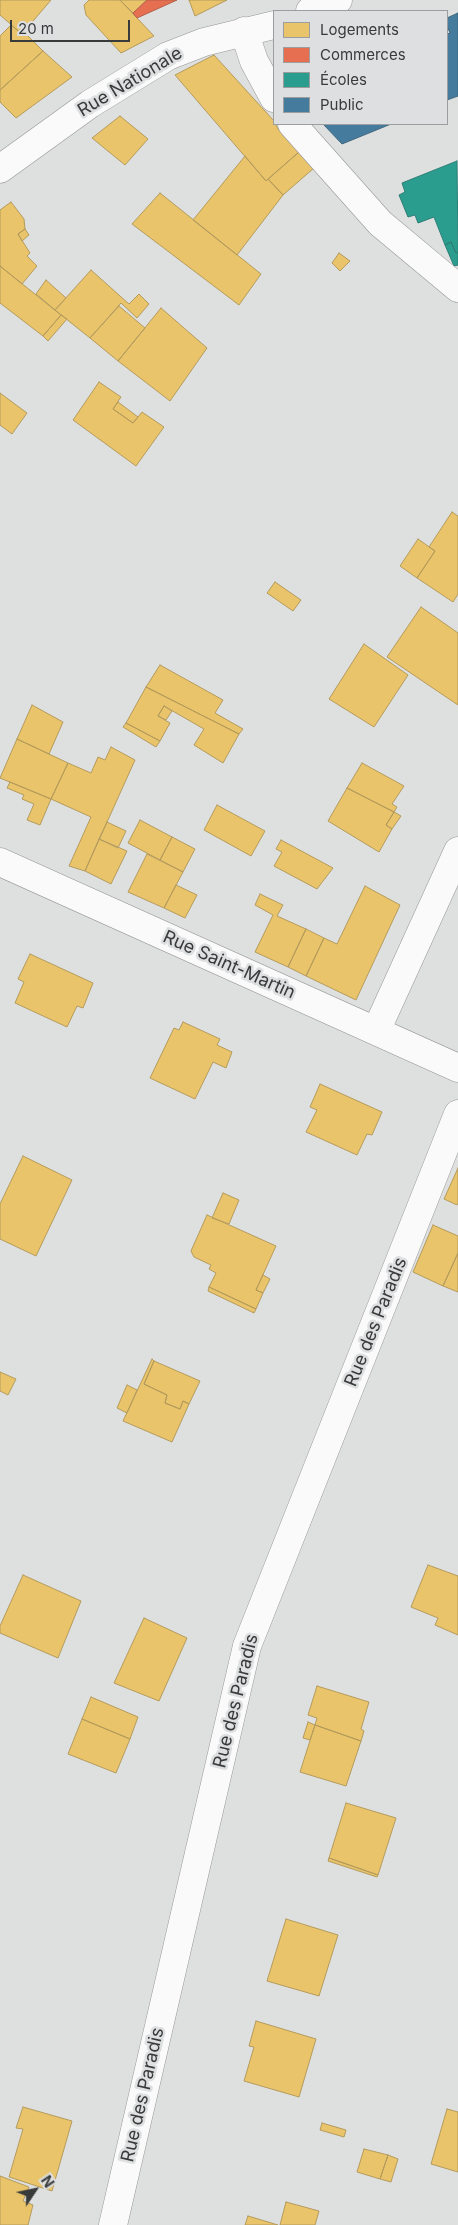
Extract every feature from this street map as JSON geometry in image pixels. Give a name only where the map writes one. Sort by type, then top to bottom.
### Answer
[{"type":"street","points":[[313,10],[338,0]]},
{"type":"street","name":"Rue Nationale","points":[[0,169],[90,104],[168,56],[204,42],[273,25]]},
{"type":"street","points":[[244,31],[254,60],[273,96]]},
{"type":"street","points":[[293,125],[380,223],[458,288]]},
{"type":"street","points":[[376,1031],[458,852]]},
{"type":"street","name":"Rue Saint-Martin","points":[[0,862],[458,1068]]},
{"type":"street","name":"Rue des Paradis","points":[[113,2225],[247,1646],[458,1114]]},
{"type":"building: Logements","points":[[0,0],[51,0],[22,34],[0,15]]},
{"type":"building: Logements","points":[[89,0],[120,0],[154,36],[121,53],[86,15],[84,5]]},
{"type":"building: Logements","points":[[120,0],[147,0],[133,13]]},
{"type":"building: Logements","points":[[189,0],[227,0],[195,16]]},
{"type":"building: Logements","points":[[11,25],[22,34],[24,32],[43,51],[0,90],[0,36]]},
{"type":"building: Logements","points":[[43,51],[72,77],[16,118],[0,102],[0,90]]},
{"type":"building: Logements","points":[[214,55],[273,120],[273,125],[276,125],[299,152],[266,181],[175,75]]},
{"type":"building: Logements","points":[[120,116],[148,139],[125,165],[92,138]]},
{"type":"building: Logements","points":[[299,152],[314,168],[283,195],[268,179]]},
{"type":"building: Logements","points":[[245,156],[266,181],[268,179],[283,195],[237,255],[193,220]]},
{"type":"building: Logements","points":[[160,193],[261,274],[239,305],[132,224]]},
{"type":"building: Logements","points":[[11,202],[24,219],[25,229],[18,234],[30,253],[27,256],[37,266],[22,284],[0,266],[0,210]]},
{"type":"building: Logements","points":[[25,229],[29,235],[22,241],[18,234]]},
{"type":"building: Logements","points":[[339,253],[350,261],[340,271],[332,263]]},
{"type":"building: Logements","points":[[0,266],[61,315],[43,336],[0,303]]},
{"type":"building: Logements","points":[[91,270],[129,304],[139,294],[149,304],[137,318],[121,303],[90,338],[55,310]]},
{"type":"building: Logements","points":[[46,280],[66,298],[55,310],[36,294]]},
{"type":"building: Logements","points":[[119,306],[145,328],[118,361],[90,338]]},
{"type":"building: Logements","points":[[161,308],[207,348],[170,401],[118,361]]},
{"type":"building: Logements","points":[[61,315],[67,319],[48,341],[43,336]]},
{"type":"building: Logements","points":[[99,382],[121,397],[113,409],[133,423],[142,412],[164,427],[136,466],[73,420]]},
{"type":"building: Logements","points":[[0,393],[27,413],[12,434],[0,425]]},
{"type":"building: Logements","points":[[118,402],[138,417],[133,423],[113,409]]},
{"type":"building: Logements","points":[[452,512],[458,516],[458,594],[453,602],[417,578],[435,551],[429,547]]},
{"type":"building: Logements","points":[[418,539],[435,551],[417,578],[400,566]]},
{"type":"building: Logements","points":[[275,582],[301,600],[293,611],[267,593]]},
{"type":"building: Logements","points":[[421,607],[458,633],[458,705],[387,657]]},
{"type":"building: Logements","points":[[364,644],[408,675],[374,727],[329,699]]},
{"type":"building: Logements","points":[[160,665],[223,700],[215,713],[243,729],[239,734],[146,687]]},
{"type":"building: Logements","points":[[146,687],[239,734],[223,763],[194,745],[204,729],[164,706],[158,716],[170,723],[160,741],[126,723]]},
{"type":"building: Logements","points":[[32,705],[63,722],[49,754],[17,739]]},
{"type":"building: Logements","points":[[164,706],[172,711],[166,720],[158,716]]},
{"type":"building: Logements","points":[[126,723],[160,741],[156,747],[123,727]]},
{"type":"building: Logements","points":[[17,739],[68,763],[51,799],[0,778]]},
{"type":"building: Logements","points":[[111,747],[135,760],[85,871],[69,866],[91,817],[51,799],[68,763],[91,773],[98,757],[105,760]]},
{"type":"building: Logements","points":[[362,763],[404,786],[392,804],[397,807],[394,812],[347,788]]},
{"type":"building: Logements","points":[[10,782],[51,799],[40,825],[27,820],[34,804],[22,799],[24,795],[7,788]]},
{"type":"building: Logements","points":[[347,788],[394,812],[386,825],[392,829],[379,852],[328,821]]},
{"type":"building: Logements","points":[[217,805],[265,831],[251,856],[204,830]]},
{"type":"building: Logements","points":[[394,812],[401,816],[392,829],[386,825]]},
{"type":"building: Logements","points":[[140,820],[172,837],[160,860],[128,843]]},
{"type":"building: Logements","points":[[107,822],[126,831],[118,848],[99,839]]},
{"type":"building: Logements","points":[[172,837],[195,849],[183,872],[160,860]]},
{"type":"building: Logements","points":[[99,839],[127,851],[111,884],[85,871]]},
{"type":"building: Logements","points":[[281,840],[333,868],[317,889],[274,866],[282,852],[276,849]]},
{"type":"building: Logements","points":[[147,854],[183,872],[164,908],[128,892]]},
{"type":"building: Logements","points":[[176,885],[197,895],[185,918],[164,908]]},
{"type":"building: Logements","points":[[365,886],[400,905],[356,1000],[306,976],[324,938],[337,944]]},
{"type":"building: Logements","points":[[260,894],[283,905],[277,916],[306,929],[288,967],[255,952],[273,915],[255,905]]},
{"type":"building: Logements","points":[[306,929],[324,938],[306,976],[288,967]]},
{"type":"building: Logements","points":[[30,954],[93,983],[83,1008],[77,1006],[67,1027],[15,1003],[24,982],[18,979]]},
{"type":"building: Logements","points":[[183,1022],[220,1039],[217,1045],[232,1052],[226,1068],[213,1062],[195,1099],[150,1078],[174,1028],[179,1030]]},
{"type":"building: Logements","points":[[320,1084],[382,1112],[372,1135],[367,1134],[357,1155],[306,1132],[317,1110],[310,1107]]},
{"type":"building: Logements","points":[[23,1156],[72,1180],[36,1256],[0,1239],[0,1204]]},
{"type":"building: Logements","points":[[458,1168],[458,1203],[457,1205],[444,1199]]},
{"type":"building: Logements","points":[[223,1193],[239,1200],[229,1224],[212,1218]]},
{"type":"building: Logements","points":[[207,1215],[276,1246],[256,1290],[263,1293],[256,1309],[209,1287],[216,1273],[209,1269],[211,1265],[194,1257],[191,1251]]},
{"type":"building: Logements","points":[[433,1225],[458,1236],[458,1253],[443,1286],[413,1272]]},
{"type":"building: Logements","points":[[458,1253],[458,1292],[443,1286]]},
{"type":"building: Logements","points":[[263,1275],[270,1279],[263,1293],[256,1290]]},
{"type":"building: Logements","points":[[209,1287],[256,1309],[254,1313],[208,1291]]},
{"type":"building: Logements","points":[[152,1359],[154,1361],[144,1384],[167,1395],[165,1403],[180,1409],[183,1401],[189,1404],[172,1442],[123,1421]]},
{"type":"building: Logements","points":[[154,1361],[200,1381],[189,1404],[183,1401],[180,1409],[165,1403],[167,1395],[144,1384]]},
{"type":"building: Logements","points":[[0,1372],[16,1379],[8,1395],[0,1391]]},
{"type":"building: Logements","points":[[127,1385],[137,1390],[127,1413],[117,1408]]},
{"type":"building: Logements","points":[[428,1565],[458,1576],[458,1635],[435,1625],[438,1618],[411,1607]]},
{"type":"building: Logements","points":[[23,1575],[81,1601],[58,1658],[0,1633],[0,1626]]},
{"type":"building: Logements","points":[[144,1618],[187,1638],[159,1701],[114,1683]]},
{"type":"building: Logements","points":[[317,1686],[369,1702],[361,1729],[364,1731],[361,1741],[315,1725],[317,1718],[308,1715]]},
{"type":"building: Logements","points":[[91,1697],[138,1717],[130,1739],[82,1719]]},
{"type":"building: Logements","points":[[82,1719],[130,1739],[116,1773],[68,1754]]},
{"type":"building: Logements","points":[[308,1722],[315,1725],[310,1740],[303,1738]]},
{"type":"building: Logements","points":[[315,1725],[361,1741],[346,1786],[300,1772]]},
{"type":"building: Logements","points":[[346,1803],[396,1818],[378,1875],[329,1858]]},
{"type":"building: Logements","points":[[329,1858],[378,1875],[377,1877],[328,1861]]},
{"type":"building: Logements","points":[[286,1919],[338,1935],[319,1996],[267,1981]]},
{"type":"building: Logements","points":[[256,2021],[316,2039],[299,2097],[244,2081],[254,2047],[249,2046]]},
{"type":"building: Logements","points":[[23,2107],[72,2121],[52,2191],[9,2177],[23,2129],[16,2128]]},
{"type":"building: Logements","points":[[447,2109],[458,2112],[458,2172],[431,2164]]},
{"type":"building: Logements","points":[[322,2123],[346,2130],[344,2137],[320,2130]]},
{"type":"building: Logements","points":[[364,2149],[388,2155],[380,2179],[357,2172]]},
{"type":"building: Logements","points":[[388,2155],[398,2159],[391,2182],[380,2179]]},
{"type":"building: Logements","points":[[0,2176],[29,2187],[23,2201],[33,2205],[28,2225],[0,2225]]},
{"type":"building: Logements","points":[[286,2202],[319,2211],[315,2225],[280,2225]]},
{"type":"building: Logements","points":[[248,2216],[278,2225],[245,2225]]},
{"type":"building: Commerces","points":[[147,0],[177,0],[137,18],[133,13]]},
{"type":"building: Écoles","points":[[457,161],[458,252],[456,253],[451,242],[445,245],[434,217],[418,223],[415,215],[408,217],[399,195],[405,192],[402,183]]},
{"type":"building: Écoles","points":[[451,242],[456,253],[458,252],[458,265],[454,266],[445,245]]},
{"type":"building: Public","points":[[458,13],[458,96],[448,100],[448,34],[450,33],[448,18]]},
{"type":"building: Public","points":[[324,125],[389,125],[342,144]]}]
